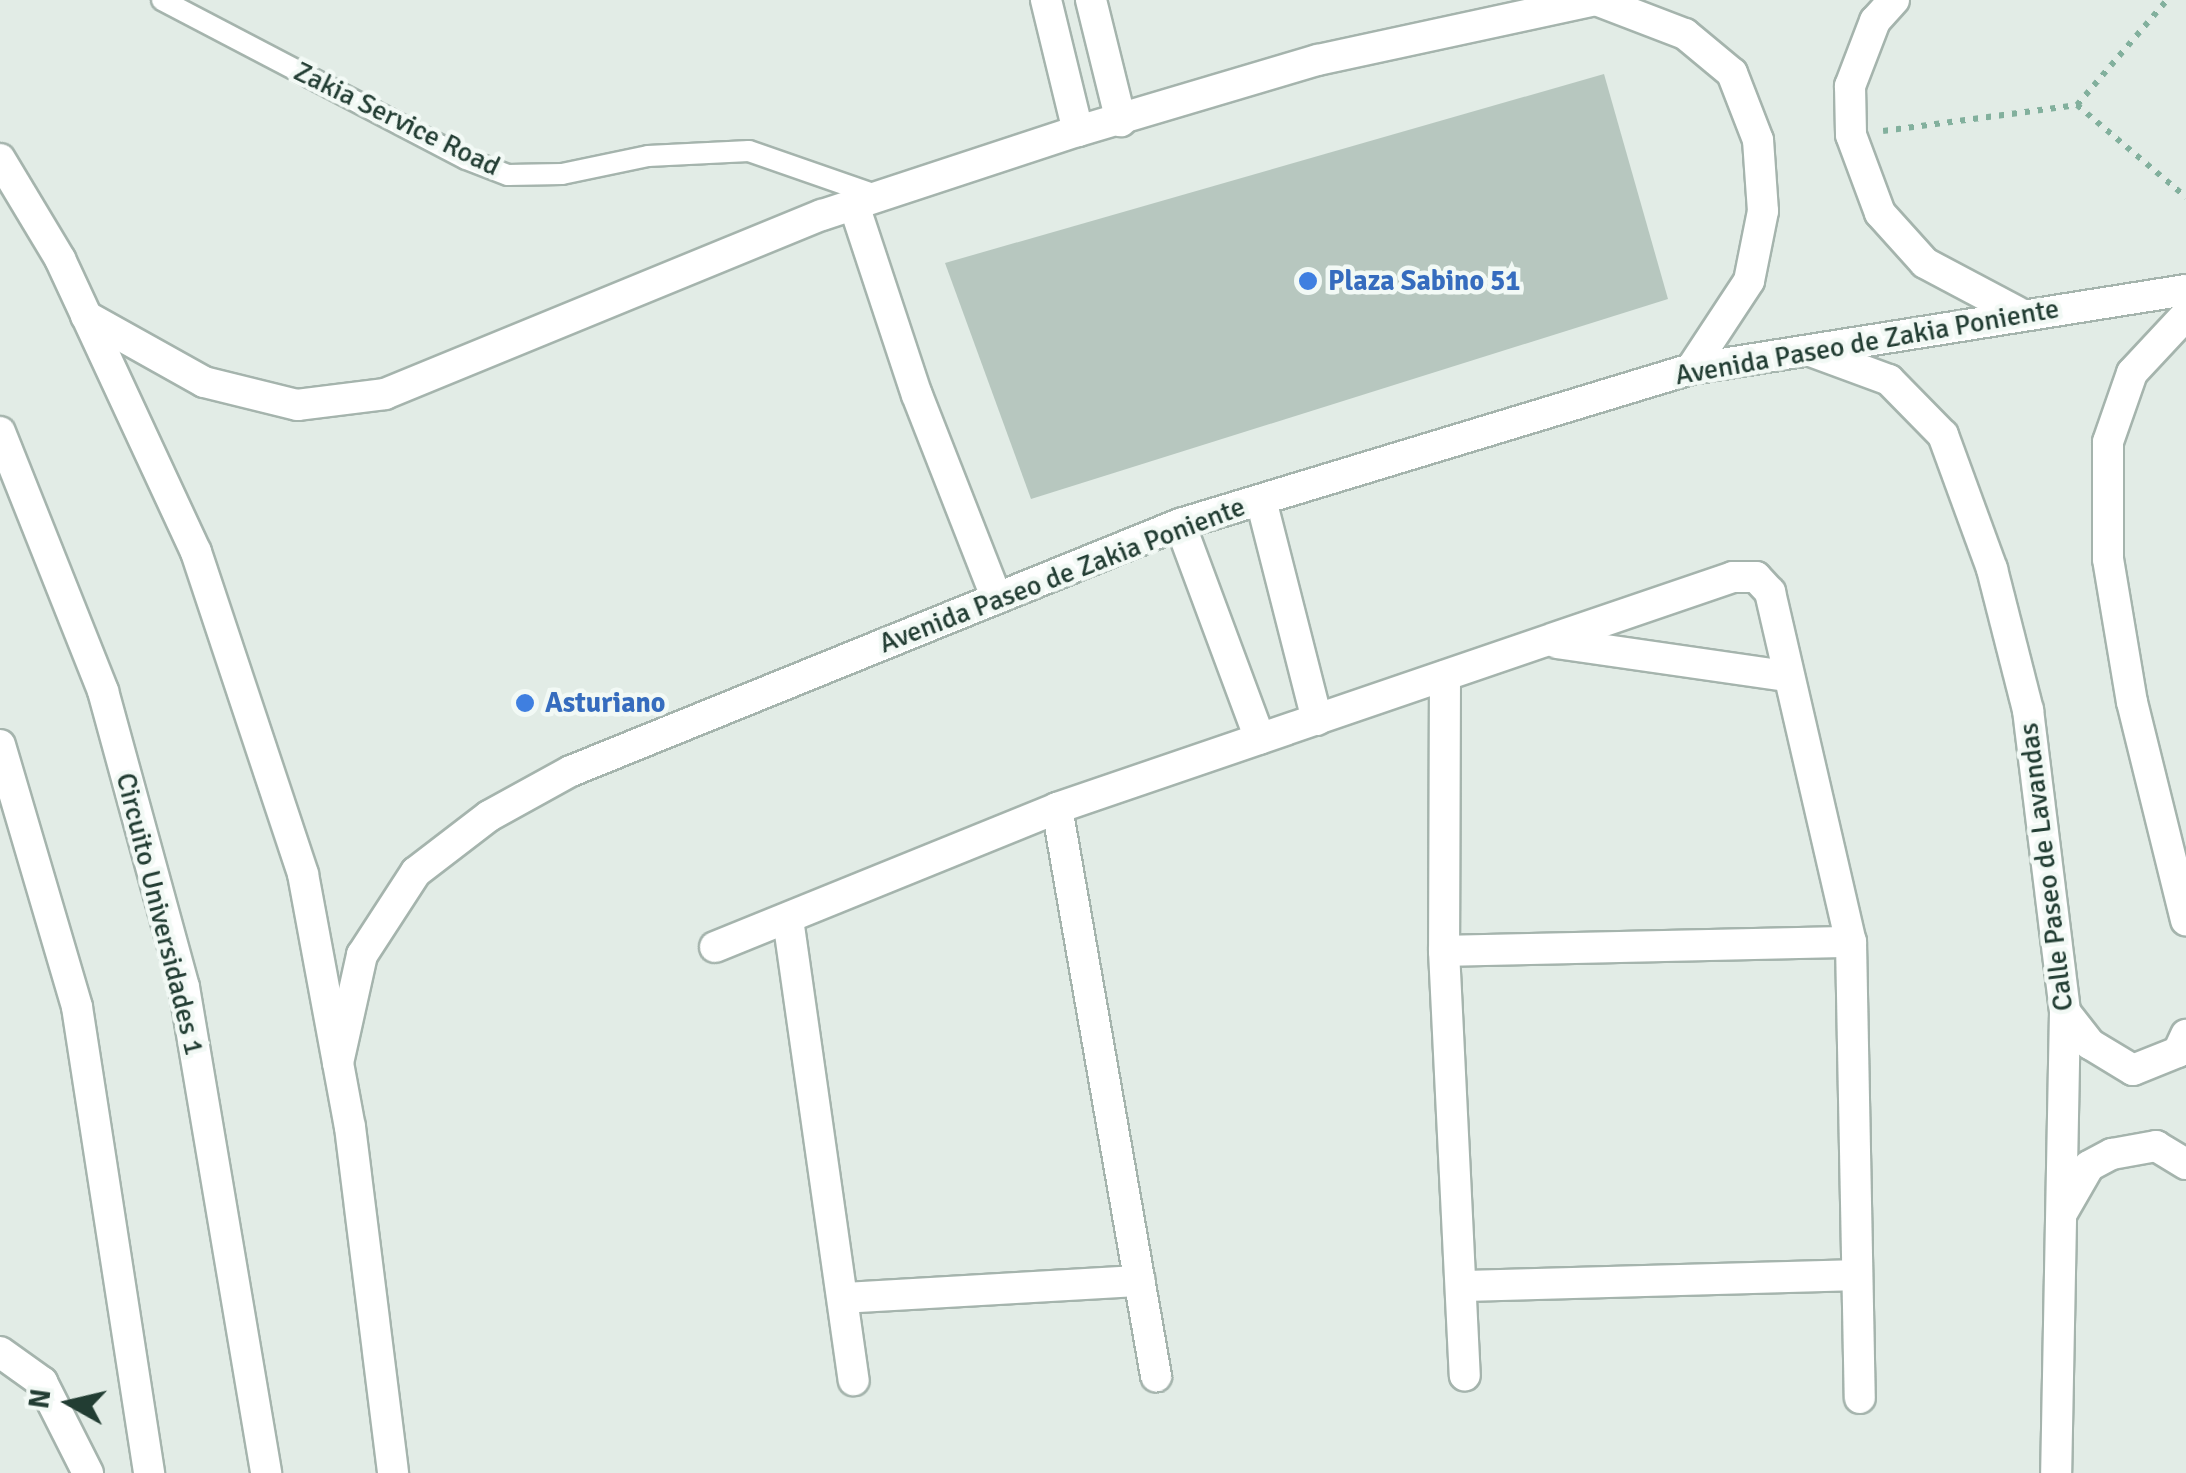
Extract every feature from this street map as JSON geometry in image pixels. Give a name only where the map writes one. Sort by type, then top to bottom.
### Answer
[{"type":"street","points":[[1046,0],[1078,131]]},
{"type":"street","points":[[1091,0],[1122,121]]},
{"type":"street","points":[[86,316],[204,382],[297,404],[385,394],[866,200],[1078,131],[1318,60],[1596,0],[1685,34],[1732,74],[1758,140],[1764,211],[1749,281],[1692,369]]},
{"type":"street","points":[[1894,0],[1876,21],[1850,86],[1851,135],[1880,212],[1925,262],[2018,312]]},
{"type":"street","points":[[0,159],[86,316],[196,552],[303,874],[338,1063],[392,1473]]},
{"type":"street","points":[[866,200],[917,394],[996,597]]},
{"type":"street","name":"Avenida Paseo de Zakia Poniente","points":[[338,1063],[362,954],[416,872],[488,816],[572,771],[1180,524],[1692,369],[2018,312],[2186,290]]},
{"type":"street","points":[[2186,315],[2132,373],[2108,442],[2108,559],[2132,702],[2186,920]]},
{"type":"street","name":"Calle Paseo de Lavandas","points":[[1811,351],[1889,380],[1943,435],[1992,570],[2028,710],[2065,1012],[2056,1473]]},
{"type":"street","name":"Circuito Universidades 1","points":[[0,432],[103,691],[184,988],[266,1473]]},
{"type":"street","points":[[1261,500],[1317,720]]},
{"type":"street","points":[[1180,524],[1260,739]]},
{"type":"street","points":[[714,947],[1057,808],[1732,577],[1756,577],[1770,592],[1851,942],[1854,1276],[1860,1398]]},
{"type":"street","points":[[1549,642],[1787,676]]},
{"type":"street","points":[[1446,676],[1444,950],[1465,1375]]},
{"type":"street","points":[[0,745],[78,1007],[149,1473]]},
{"type":"street","points":[[1057,808],[1156,1376]]},
{"type":"street","points":[[788,920],[854,1380]]},
{"type":"street","points":[[1444,950],[1851,942]]},
{"type":"street","points":[[2065,1012],[2090,1044],[2133,1070],[2178,1052],[2186,1035]]},
{"type":"street","points":[[2059,1219],[2089,1166],[2112,1154],[2156,1146],[2186,1164]]},
{"type":"street","points":[[1462,1286],[1854,1276]]},
{"type":"street","points":[[843,1298],[1140,1281]]},
{"type":"street","points":[[0,1352],[42,1382],[88,1473]]},
{"type":"lane","name":"Zakia Service Road","points":[[162,0],[466,159],[508,174],[562,174],[648,156],[749,151],[866,200]]},
{"type":"path","points":[[1851,135],[2076,105],[2167,0]]},
{"type":"path","points":[[2076,105],[2186,198]]},
{"type":"building","name":"Plaza Sabino 51","points":[[1604,74],[1668,299],[1031,499],[945,263]]},
{"type":"place","name":"Plaza Sabino 51","points":[[1308,281]]},
{"type":"place","name":"Asturiano","points":[[525,703]]}]
